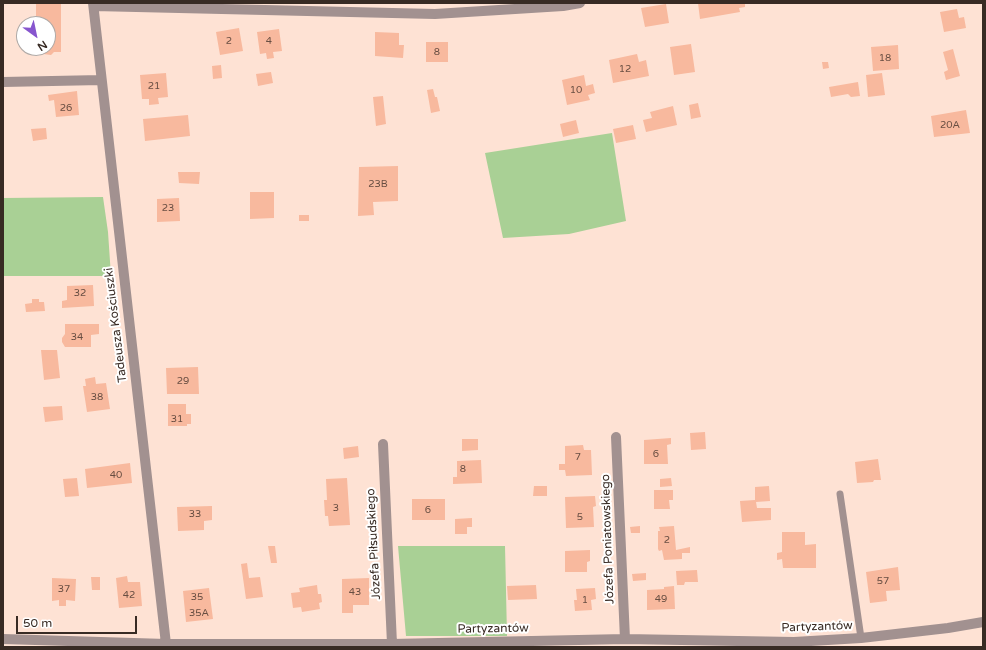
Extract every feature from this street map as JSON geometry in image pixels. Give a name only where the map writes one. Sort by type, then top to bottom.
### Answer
[{"type":"street","points":[[93,4],[435,14],[564,6],[580,3]]},
{"type":"street","name":"Tadeusza Kościuszki","points":[[93,4],[166,644]]},
{"type":"street","points":[[3,82],[101,80]]},
{"type":"street","name":"Józefa Poniatowskiego","points":[[616,437],[625,639]]},
{"type":"street","name":"Józefa Piłsudskiego","points":[[383,444],[392,644]]},
{"type":"street","name":"Partyzantów","points":[[3,639],[166,644],[392,644],[625,639],[794,642],[861,638],[948,628],[983,622]]},
{"type":"lane","points":[[840,494],[861,638]]},
{"type":"green space","points":[[612,133],[626,221],[569,234],[503,238],[485,153]]},
{"type":"green space","points":[[103,197],[108,232],[111,276],[3,276],[3,198]]},
{"type":"green space","points":[[398,546],[505,546],[507,636],[406,636]]},
{"type":"building","points":[[36,3],[61,3],[61,52],[56,52],[56,16],[36,16]]},
{"type":"building","points":[[698,3],[745,3],[745,7],[739,8],[740,12],[700,19]]},
{"type":"building","points":[[666,4],[669,23],[645,27],[641,8]]},
{"type":"building","points":[[957,9],[959,18],[964,17],[966,28],[944,32],[940,12]]},
{"type":"building","points":[[239,28],[243,51],[220,55],[216,32]]},
{"type":"building","points":[[279,29],[282,51],[273,52],[274,58],[267,59],[266,53],[260,54],[257,32]]},
{"type":"building","points":[[375,32],[399,33],[399,45],[404,45],[403,58],[375,56]]},
{"type":"building","points":[[426,42],[448,42],[448,62],[426,62]]},
{"type":"building","points":[[691,44],[695,72],[674,75],[670,47]]},
{"type":"building","points":[[898,45],[899,69],[873,71],[871,47]]},
{"type":"building","points":[[953,49],[960,76],[946,80],[944,72],[948,70],[943,52]]},
{"type":"building","points":[[637,54],[639,62],[646,60],[649,76],[613,83],[609,60]]},
{"type":"building","points":[[822,62],[828,62],[829,68],[823,69]]},
{"type":"building","points":[[221,65],[222,78],[213,79],[212,66]]},
{"type":"building","points":[[271,72],[273,83],[258,86],[256,74]]},
{"type":"building","points":[[166,73],[168,97],[158,98],[159,104],[149,105],[149,99],[142,99],[140,75]]},
{"type":"building","points":[[882,73],[885,95],[868,97],[866,75]]},
{"type":"building","points":[[584,75],[586,86],[593,84],[595,93],[588,95],[590,100],[567,105],[562,80]]},
{"type":"building","points":[[858,82],[860,96],[851,97],[848,94],[831,97],[829,87]]},
{"type":"building","points":[[433,89],[435,97],[437,97],[440,111],[431,113],[427,90]]},
{"type":"building","points":[[77,91],[79,115],[56,117],[54,100],[49,101],[48,95]]},
{"type":"building","points":[[383,96],[386,124],[376,126],[373,97]]},
{"type":"building","points":[[698,103],[701,117],[691,119],[689,105]]},
{"type":"building","points":[[673,106],[677,125],[646,132],[643,120],[652,118],[650,112]]},
{"type":"building","points":[[966,110],[970,133],[934,137],[931,116]]},
{"type":"building","points":[[188,115],[190,136],[145,141],[143,119]]},
{"type":"building","points":[[576,120],[579,133],[563,137],[560,124]]},
{"type":"building","points":[[633,125],[636,139],[616,143],[613,129]]},
{"type":"building","points":[[46,128],[47,139],[33,141],[31,129]]},
{"type":"building","points":[[398,166],[398,201],[373,202],[374,215],[358,216],[359,167]]},
{"type":"building","points":[[178,172],[200,172],[199,184],[179,183]]},
{"type":"building","points":[[250,192],[274,192],[274,218],[250,219]]},
{"type":"building","points":[[179,198],[180,221],[157,222],[157,199]]},
{"type":"building","points":[[299,215],[309,215],[309,221],[299,221]]},
{"type":"building","points":[[93,285],[94,306],[62,308],[62,301],[67,300],[67,286]]},
{"type":"building","points":[[32,299],[39,299],[39,302],[44,302],[45,311],[26,312],[25,304],[32,303]]},
{"type":"building","points":[[65,324],[99,324],[99,334],[91,335],[91,347],[65,347],[62,342],[62,338],[65,334]]},
{"type":"building","points":[[41,350],[57,350],[60,378],[44,380]]},
{"type":"building","points":[[198,367],[199,394],[167,394],[166,368]]},
{"type":"building","points":[[95,377],[96,384],[106,383],[110,409],[87,412],[83,386],[86,386],[85,379]]},
{"type":"building","points":[[168,404],[186,404],[186,414],[191,414],[191,424],[187,424],[187,426],[168,426]]},
{"type":"building","points":[[62,406],[63,420],[45,422],[43,407]]},
{"type":"building","points":[[705,432],[706,449],[691,450],[690,433]]},
{"type":"building","points":[[671,438],[671,444],[667,445],[668,464],[644,464],[644,440]]},
{"type":"building","points":[[462,439],[478,439],[478,450],[462,451]]},
{"type":"building","points":[[583,445],[584,450],[591,450],[592,475],[566,476],[565,470],[559,470],[559,464],[565,464],[565,446]]},
{"type":"building","points":[[358,446],[359,457],[344,459],[343,448]]},
{"type":"building","points":[[878,459],[881,480],[857,483],[855,462]]},
{"type":"building","points":[[481,460],[482,483],[453,484],[453,477],[457,477],[457,461]]},
{"type":"building","points":[[130,463],[132,483],[87,488],[85,469]]},
{"type":"building","points":[[77,478],[79,496],[65,497],[63,479]]},
{"type":"building","points":[[347,478],[350,525],[329,526],[328,516],[325,516],[324,500],[327,500],[326,479]]},
{"type":"building","points":[[671,478],[672,486],[660,487],[660,479]]},
{"type":"building","points":[[534,486],[547,486],[547,496],[533,496]]},
{"type":"building","points":[[769,486],[770,501],[756,502],[757,508],[771,508],[771,520],[742,522],[740,501],[755,500],[755,487]]},
{"type":"building","points":[[654,490],[673,490],[673,500],[669,500],[670,509],[654,509]]},
{"type":"building","points":[[595,496],[596,506],[593,507],[594,527],[566,528],[565,497]]},
{"type":"building","points":[[412,499],[445,499],[445,520],[412,520]]},
{"type":"building","points":[[212,506],[212,520],[204,521],[204,530],[178,531],[177,507]]},
{"type":"building","points":[[472,518],[472,527],[467,527],[467,534],[455,534],[455,519]]},
{"type":"building","points":[[640,526],[640,533],[631,533],[630,527]]},
{"type":"building","points":[[674,526],[676,550],[690,547],[690,553],[682,553],[682,559],[664,560],[662,550],[659,551],[658,549],[659,527]]},
{"type":"building","points":[[782,532],[805,532],[805,545],[816,544],[816,568],[783,568],[782,559],[777,560],[777,553],[782,552]]},
{"type":"building","points":[[268,546],[275,546],[277,563],[271,563]]},
{"type":"building","points":[[590,550],[590,561],[587,562],[587,572],[565,572],[565,551]]},
{"type":"building","points":[[247,563],[249,578],[260,577],[263,597],[246,599],[241,564]]},
{"type":"building","points":[[898,567],[900,590],[886,591],[887,601],[870,603],[866,572]]},
{"type":"building","points":[[697,570],[698,582],[685,582],[684,585],[677,585],[676,571]]},
{"type":"building","points":[[646,573],[646,580],[633,581],[632,574]]},
{"type":"building","points":[[127,576],[128,582],[140,582],[142,606],[119,608],[116,578]]},
{"type":"building","points":[[91,577],[100,577],[100,590],[92,590]]},
{"type":"building","points":[[52,578],[76,579],[75,601],[66,600],[66,606],[59,606],[59,600],[52,601]]},
{"type":"building","points":[[369,578],[369,605],[353,605],[353,613],[342,613],[342,579]]},
{"type":"building","points":[[317,585],[318,594],[321,594],[322,602],[319,603],[320,609],[302,612],[301,607],[293,608],[291,593],[300,592],[299,588]]},
{"type":"building","points":[[536,585],[537,599],[508,600],[507,586]]},
{"type":"building","points":[[674,586],[675,609],[647,610],[647,590],[664,589],[664,587]]},
{"type":"building","points":[[209,588],[213,619],[186,622],[183,591]]},
{"type":"building","points":[[595,588],[596,599],[591,600],[592,610],[575,611],[574,600],[577,600],[576,589]]}]
